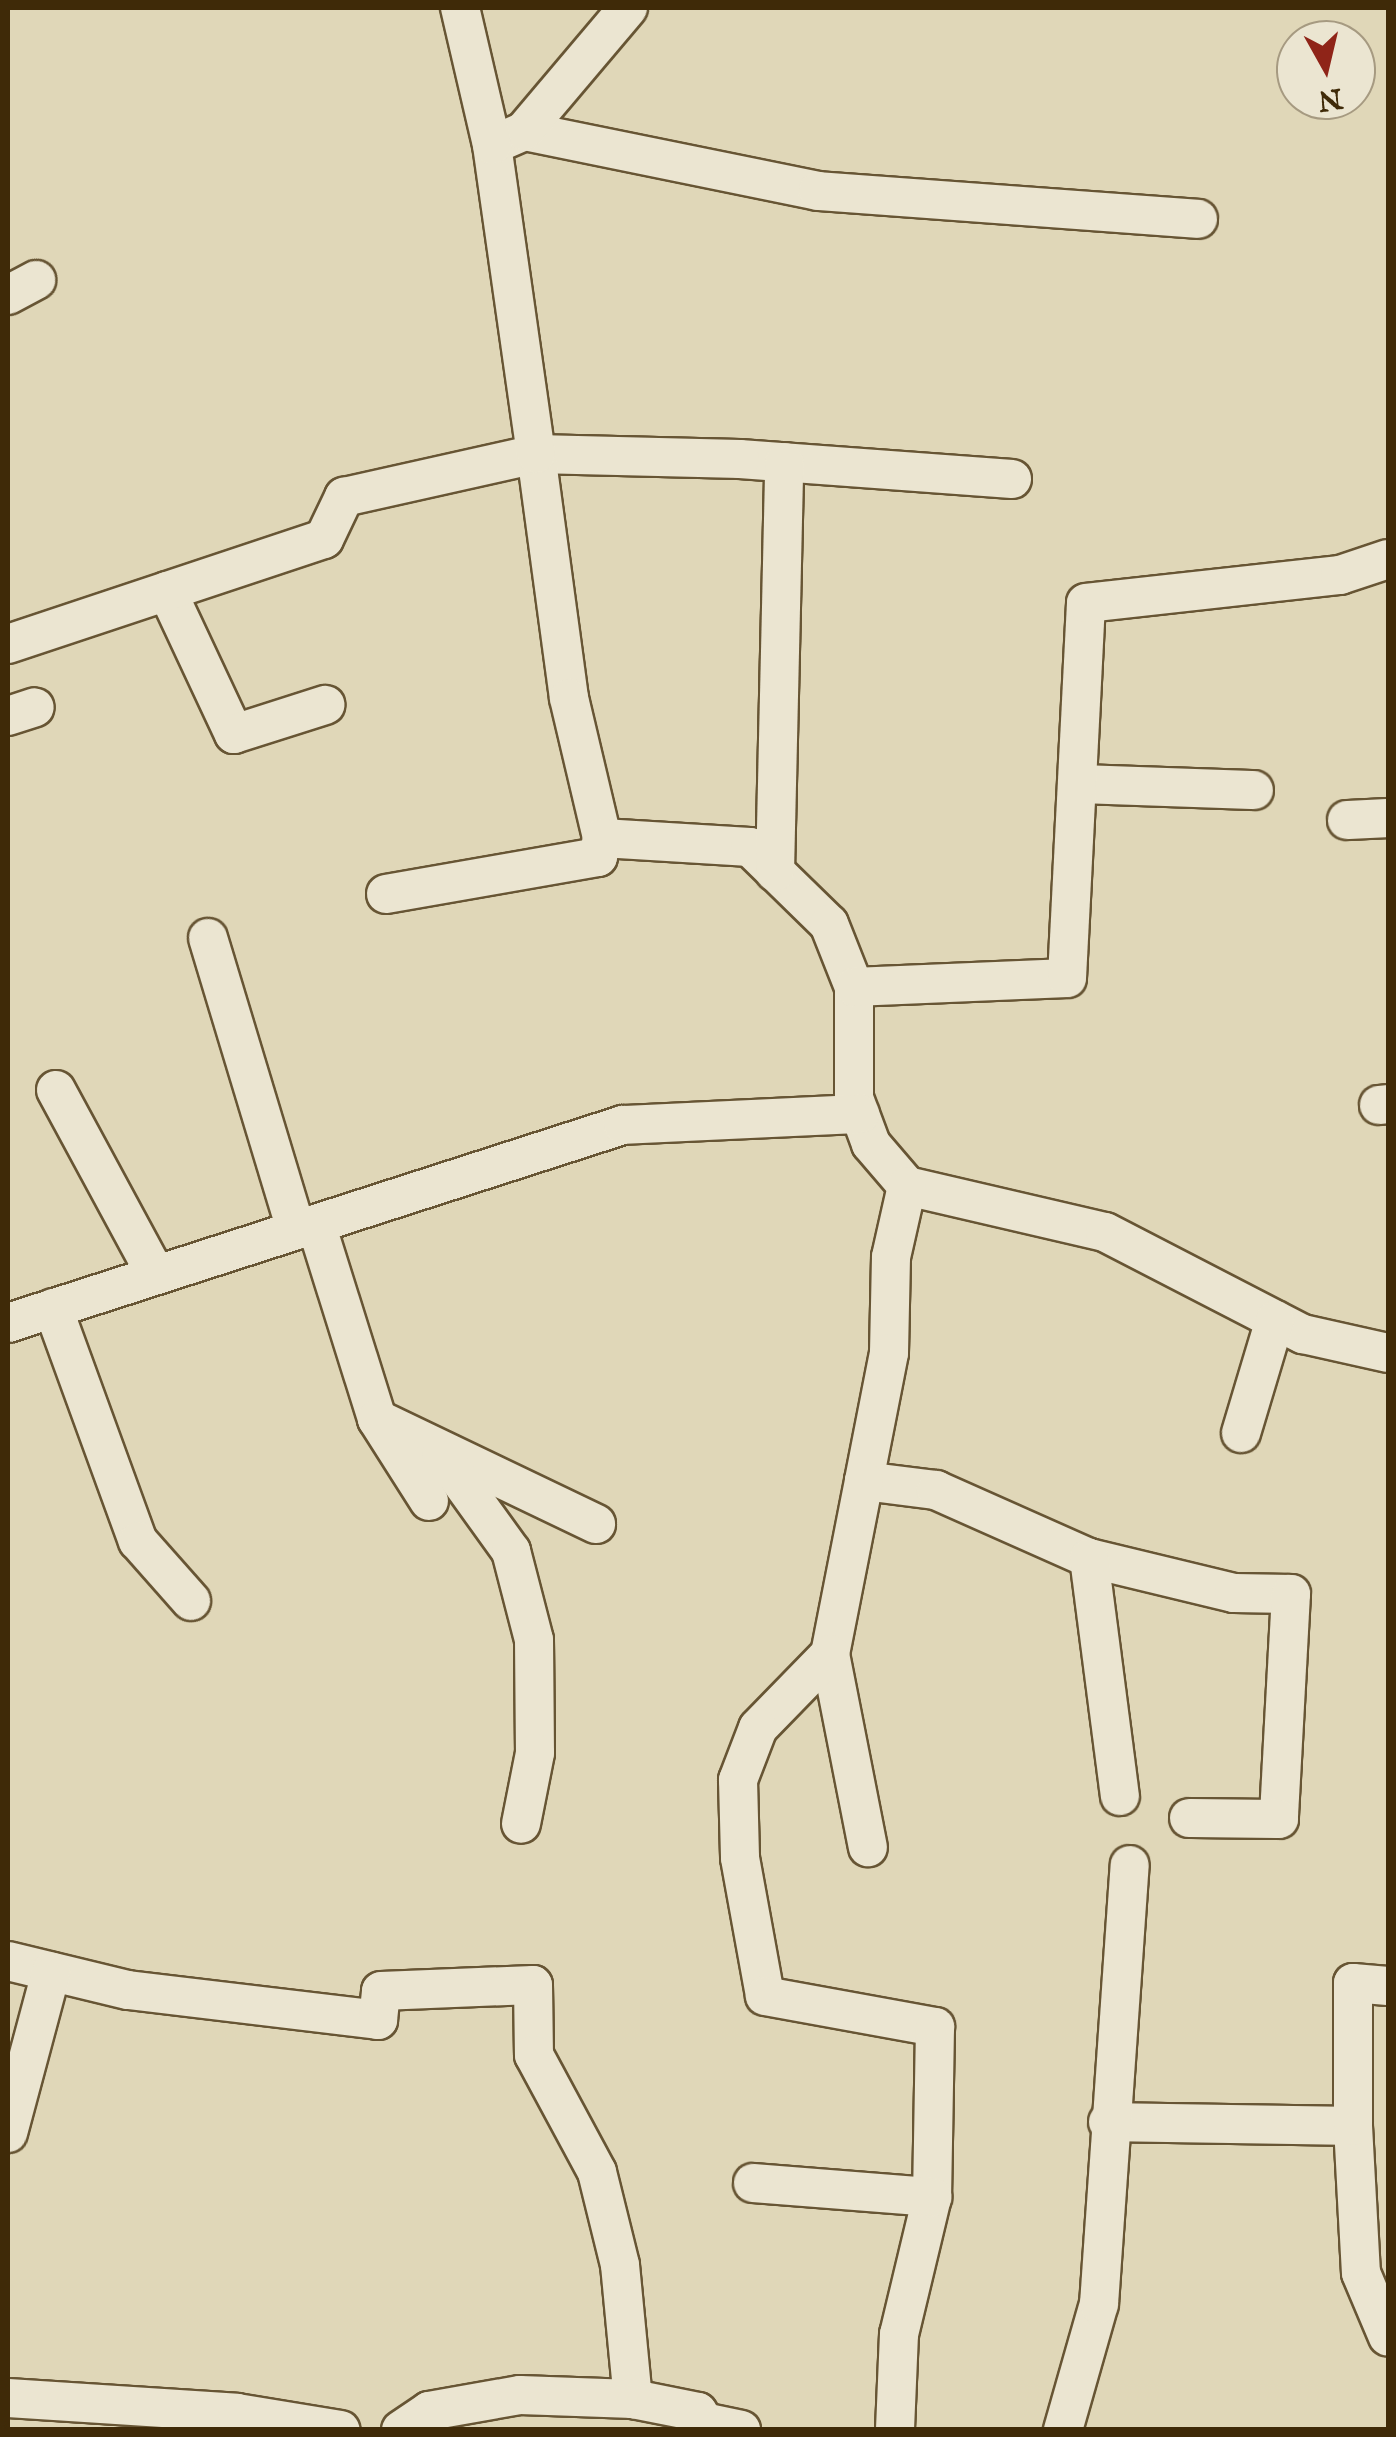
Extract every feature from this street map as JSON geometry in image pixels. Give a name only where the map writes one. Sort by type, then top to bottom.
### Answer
[{"type":"street","points":[[386,894],[598,857],[602,838],[569,698],[536,454],[508,138],[460,8]]},
{"type":"street","points":[[508,138],[628,8]]},
{"type":"street","points":[[508,138],[818,191],[1198,220]]},
{"type":"street","points":[[8,644],[324,539],[344,497],[536,454],[784,462],[1012,479]]},
{"type":"street","points":[[776,872],[784,462]]},
{"type":"street","points":[[854,988],[1067,978],[1086,603],[1340,574],[1388,559]]},
{"type":"street","points":[[168,591],[234,734],[325,705]]},
{"type":"street","points":[[1078,784],[1254,790]]},
{"type":"street","points":[[1347,820],[1388,818]]},
{"type":"street","points":[[602,838],[750,846],[828,924],[854,988],[854,1098],[871,1144],[907,1186],[1105,1232],[1303,1334],[1388,1353]]},
{"type":"street","points":[[208,938],[306,1227],[377,1419],[429,1502]]},
{"type":"street","points":[[56,1090],[156,1275]]},
{"type":"street","points":[[8,1323],[623,1125],[860,1114]]},
{"type":"street","points":[[868,1847],[830,1654],[889,1353],[891,1257],[907,1186]]},
{"type":"street","points":[[53,1308],[138,1541],[192,1600]]},
{"type":"street","points":[[1241,1434],[1275,1320]]},
{"type":"street","points":[[377,1419],[596,1524]]},
{"type":"street","points":[[436,1448],[511,1551],[534,1640],[535,1753],[521,1824]]},
{"type":"street","points":[[864,1481],[936,1490],[1089,1558],[1234,1592],[1291,1594],[1279,1819],[1189,1818]]},
{"type":"street","points":[[1089,1558],[1120,1796]]},
{"type":"street","points":[[830,1654],[758,1728],[738,1780],[740,1858],[765,1996],[935,2027],[932,2197],[899,2334],[895,2430]]},
{"type":"street","points":[[1064,2430],[1099,2304],[1108,2122],[1130,1865]]},
{"type":"street","points":[[8,1961],[128,1990],[378,2020],[382,1991],[533,1985],[534,2055],[597,2172],[620,2265],[633,2399]]},
{"type":"street","points":[[8,2133],[52,1972]]},
{"type":"street","points":[[1388,1986],[1353,1983],[1353,2126],[1360,2274],[1388,2337]]},
{"type":"street","points":[[1108,2122],[1353,2126]]},
{"type":"street","points":[[753,2183],[932,2197]]},
{"type":"street","points":[[400,2430],[429,2412],[520,2395],[633,2399],[698,2412],[704,2422],[741,2430]]},
{"type":"street","points":[[8,2398],[237,2413],[340,2430]]}]
